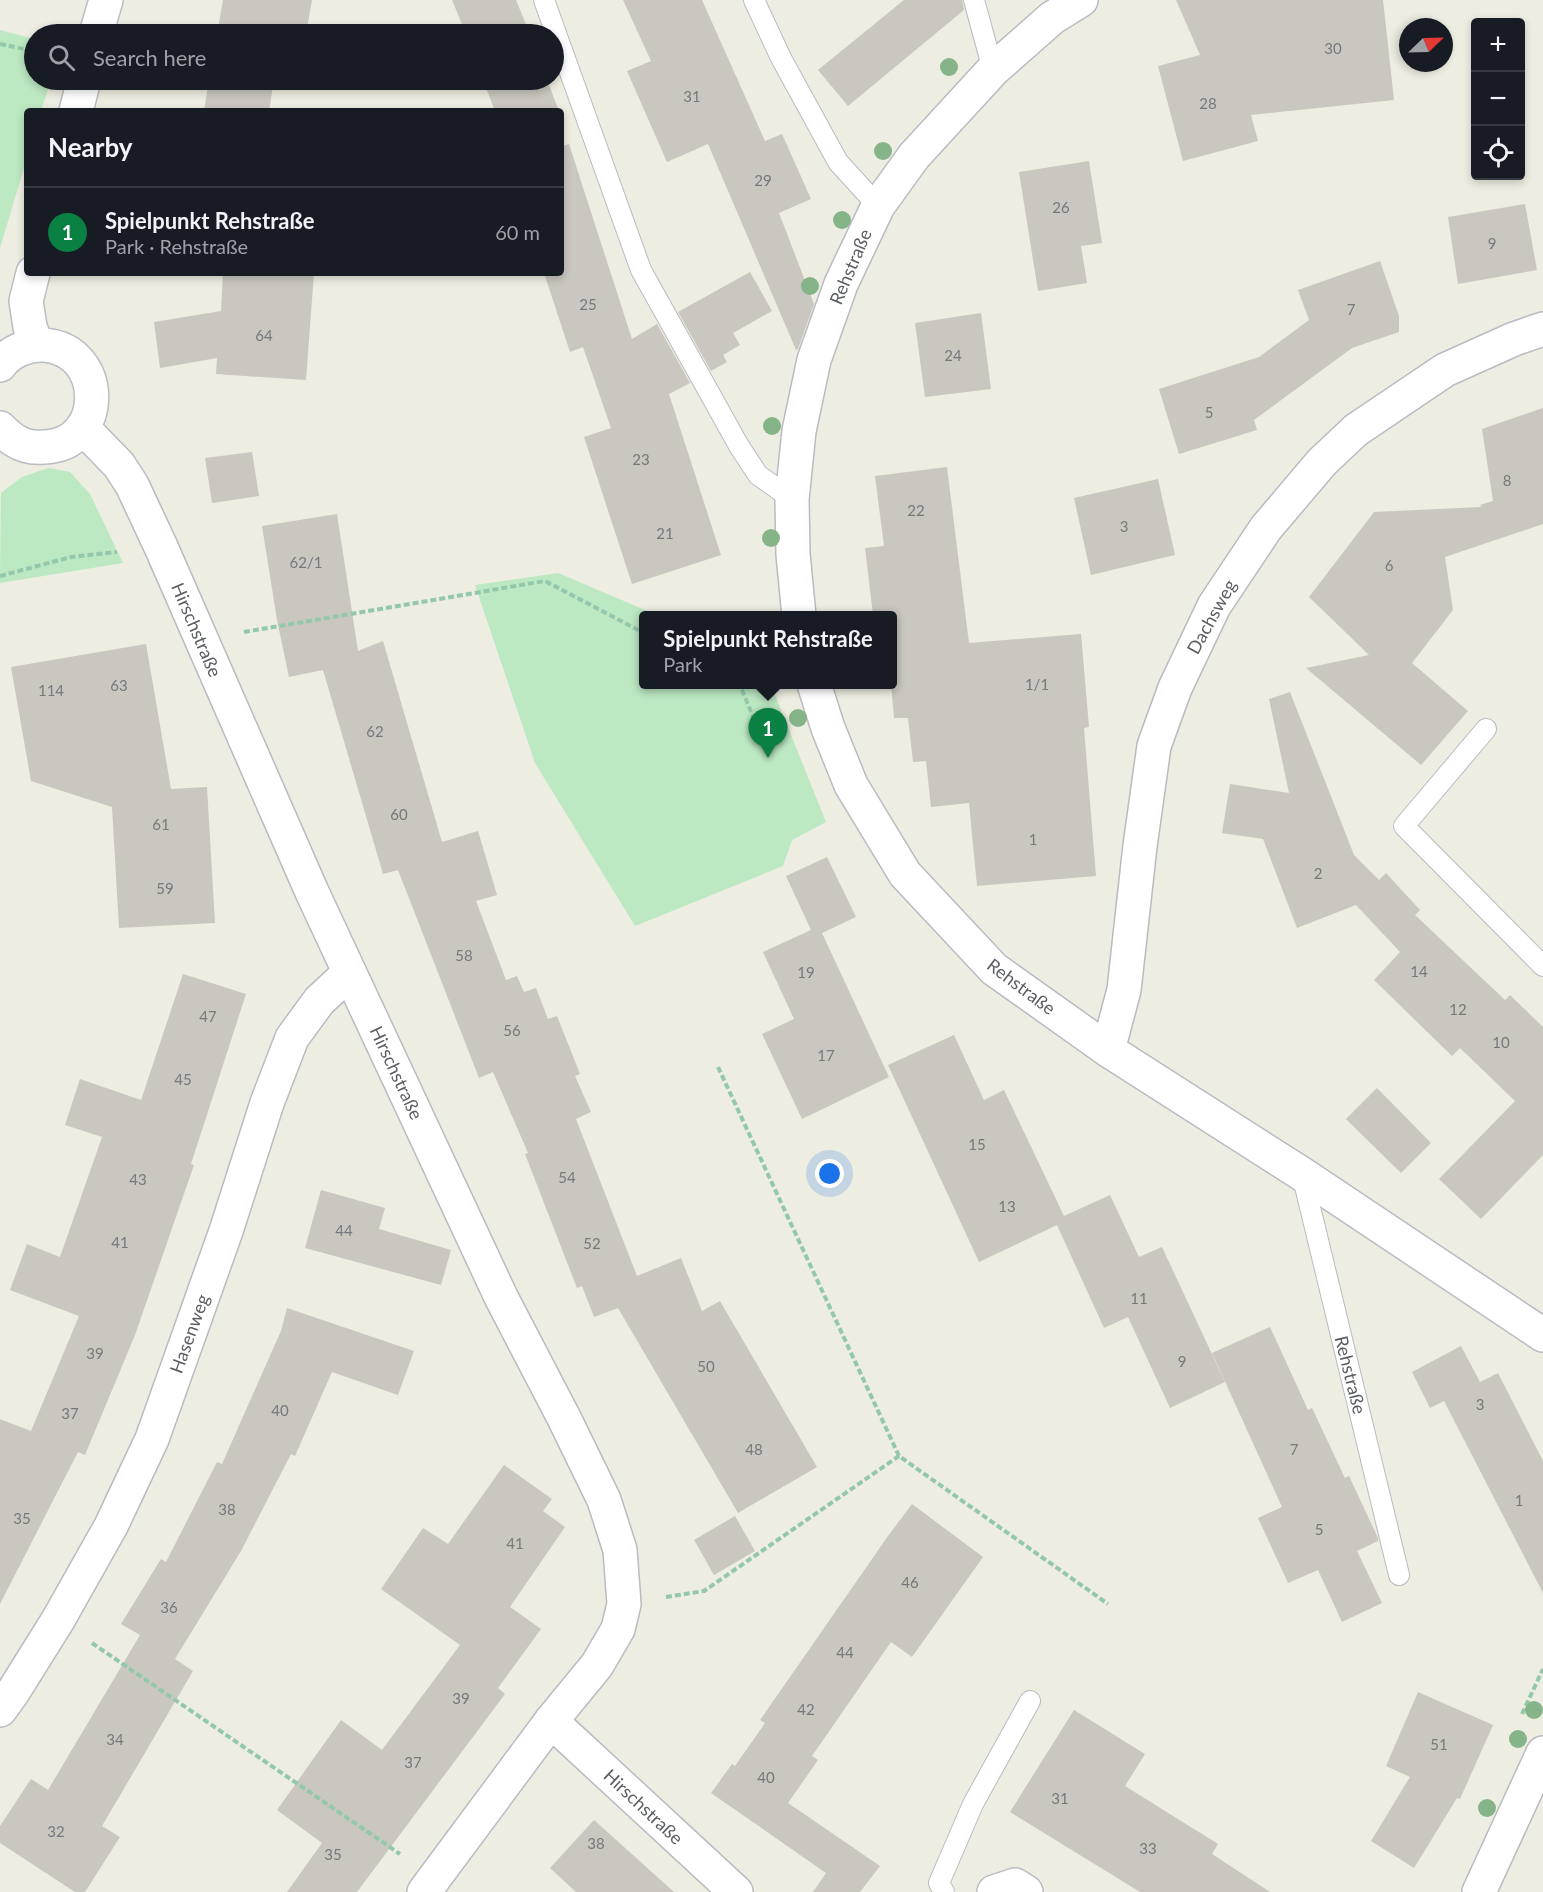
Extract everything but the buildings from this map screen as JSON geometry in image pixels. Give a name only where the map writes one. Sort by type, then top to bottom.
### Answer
[{"type":"street","points":[[99,24],[106,0]]},
{"type":"street","name":"Rehstraße","points":[[799,611],[793,554],[792,499],[800,431],[814,360],[841,284],[878,206],[914,156],[993,70],[1053,18],[1081,0]]},
{"type":"street","points":[[77,108],[81,90]]},
{"type":"street","points":[[32,276],[26,301],[30,327],[37,345]]},
{"type":"street","name":"Dachsweg","points":[[1108,1050],[1124,990],[1154,746],[1175,688],[1214,606],[1266,528],[1322,462],[1356,430],[1445,370],[1514,339],[1543,329]]},
{"type":"street","points":[[0,365],[19,349],[37,345],[54,346],[70,353],[81,364],[90,380],[93,396],[90,412],[83,428],[69,440],[51,447],[32,448],[14,441],[0,428]]},
{"type":"street","name":"Hirschstraße","points":[[83,428],[119,465],[132,485],[285,832],[350,973],[501,1297],[604,1500],[620,1550],[624,1604],[618,1629],[597,1665],[551,1721],[430,1885]]},
{"type":"street","name":"Rehstraße","points":[[816,689],[828,728],[851,785],[905,874],[993,969],[1108,1050],[1302,1174],[1543,1335]]},
{"type":"street","name":"Hasenweg","points":[[4,1695],[58,1620],[111,1526],[152,1439],[226,1232],[267,1103],[292,1038],[319,1001],[350,973]]},
{"type":"street","name":"Hirschstraße","points":[[551,1721],[736,1892]]},
{"type":"street","points":[[1479,1892],[1543,1753]]},
{"type":"street","points":[[994,1892],[1015,1885],[1026,1892]]},
{"type":"lane","points":[[544,0],[553,24]]},
{"type":"lane","points":[[754,0],[782,58],[838,162],[878,206]]},
{"type":"lane","points":[[974,0],[993,70]]},
{"type":"lane","points":[[564,56],[641,270],[739,446],[758,475],[792,499]]},
{"type":"lane","points":[[1486,729],[1404,826],[1543,966]]},
{"type":"lane","name":"Rehstraße","points":[[1302,1174],[1399,1575]]},
{"type":"lane","points":[[944,1892],[939,1883],[974,1804],[1030,1701]]},
{"type":"path","points":[[0,44],[24,49]]},
{"type":"path","points":[[0,576],[72,557],[161,547]]},
{"type":"path","points":[[235,633],[545,581],[639,630]]},
{"type":"path","points":[[741,689],[764,742],[794,734]]},
{"type":"path","points":[[718,1067],[899,1456],[1108,1604]]},
{"type":"path","points":[[624,1604],[704,1591],[899,1456]]},
{"type":"path","points":[[58,1620],[430,1885]]},
{"type":"green space","points":[[0,30],[24,36],[24,90],[48,90],[42,108],[24,108],[24,168],[0,248]]},
{"type":"green space","points":[[48,468],[70,472],[90,494],[123,563],[0,583],[1,493],[22,477]]},
{"type":"green space","points":[[558,573],[648,611],[639,611],[639,689],[773,689],[826,822],[792,840],[783,866],[635,926],[535,763],[475,585]]},
{"type":"place","name":"Spielpunkt Rehstraße","points":[[768,758]]}]
